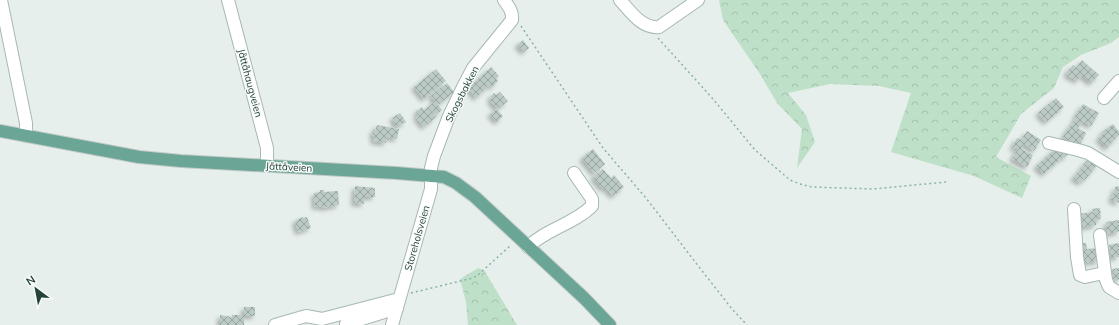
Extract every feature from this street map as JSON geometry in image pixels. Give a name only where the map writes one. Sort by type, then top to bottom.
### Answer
[{"type":"main road","name":"Jåttåveien","points":[[0,131],[139,157],[181,161],[444,177],[456,183],[475,197],[584,298],[610,325]]},
{"type":"street","points":[[1,0],[26,123],[26,136]]},
{"type":"street","name":"Jåttåhaugveien","points":[[228,0],[267,148],[267,166]]},
{"type":"street","points":[[504,0],[513,15]]},
{"type":"street","points":[[620,0],[647,26],[653,28],[659,27],[698,0]]},
{"type":"street","name":"Skogsbakken","points":[[431,176],[434,156],[450,116],[473,68],[512,20],[513,15]]},
{"type":"street","points":[[1104,98],[1119,81]]},
{"type":"street","points":[[1048,143],[1088,153],[1119,172]]},
{"type":"street","points":[[528,247],[539,237],[582,214],[592,206],[592,199],[574,173]]},
{"type":"street","name":"Storeholsveien","points":[[392,325],[431,189],[431,176]]},
{"type":"street","points":[[1074,209],[1077,257],[1080,275],[1085,277],[1104,273]]},
{"type":"street","points":[[1100,235],[1104,273],[1109,287],[1119,293]]},
{"type":"street","points":[[346,324],[399,301]]},
{"type":"street","points":[[275,325],[306,316],[322,319],[399,301]]},
{"type":"path","points":[[513,15],[603,148],[646,198],[732,309],[747,325]]},
{"type":"path","points":[[647,26],[714,99],[755,150],[790,180],[812,187],[868,189],[946,182]]},
{"type":"path","points":[[399,301],[423,291],[473,278],[502,254],[518,238]]},
{"type":"green space","points":[[719,0],[1119,0],[1119,37],[1111,43],[1081,55],[1063,67],[1054,88],[1021,114],[996,157],[1031,176],[1022,198],[974,176],[891,152],[911,93],[879,86],[830,84],[788,93],[806,115],[815,142],[797,168],[802,129],[777,103],[760,74],[723,20]]},
{"type":"green space","points":[[478,268],[484,270],[517,325],[468,325],[466,302],[460,279]]},
{"type":"building","points":[[523,40],[529,48],[524,52],[517,45]]},
{"type":"building","points":[[1082,60],[1099,75],[1091,83],[1082,75],[1077,81],[1066,73],[1073,65],[1076,68]]},
{"type":"building","points":[[491,67],[499,76],[496,79],[498,81],[492,87],[490,85],[476,98],[468,88]]},
{"type":"building","points":[[436,69],[446,81],[424,99],[414,87]]},
{"type":"building","points":[[447,83],[454,92],[438,105],[442,110],[436,115],[428,107],[435,101],[431,96]]},
{"type":"building","points":[[500,92],[508,101],[498,109],[490,101],[492,99],[490,97],[494,93],[496,95]]},
{"type":"building","points":[[1056,98],[1064,107],[1046,122],[1038,113]]},
{"type":"building","points":[[1083,104],[1099,113],[1091,126],[1083,121],[1078,128],[1086,133],[1079,147],[1063,137],[1071,124],[1072,125]]},
{"type":"building","points":[[422,107],[424,110],[428,107],[436,117],[424,127],[416,117],[419,115],[416,112]]},
{"type":"building","points":[[496,109],[503,116],[497,122],[490,114]]},
{"type":"building","points":[[400,113],[406,122],[397,127],[392,118]]},
{"type":"building","points":[[1113,124],[1119,132],[1119,135],[1107,148],[1098,138],[1103,134],[1102,132]]},
{"type":"building","points":[[377,125],[399,129],[397,139],[387,137],[386,143],[373,141],[373,130],[375,131]]},
{"type":"building","points":[[1027,131],[1041,140],[1034,151],[1024,144],[1021,149],[1033,155],[1027,167],[1012,159],[1018,148],[1012,148],[1017,138],[1021,140]]},
{"type":"building","points":[[1056,148],[1064,150],[1068,155],[1064,158],[1063,157],[1044,174],[1036,166]]},
{"type":"building","points":[[593,149],[605,164],[594,173],[582,158]]},
{"type":"building","points":[[1089,158],[1098,164],[1081,183],[1073,178]]},
{"type":"building","points":[[603,169],[611,178],[614,175],[624,187],[613,196],[605,187],[603,189],[593,177]]},
{"type":"building","points":[[355,186],[375,188],[375,197],[364,197],[364,204],[354,203]]},
{"type":"building","points":[[1116,186],[1119,187],[1119,203],[1111,200]]},
{"type":"building","points":[[320,190],[324,190],[324,192],[338,191],[339,205],[322,208],[322,206],[315,207],[314,193],[320,192]]},
{"type":"building","points":[[1100,208],[1101,219],[1096,220],[1096,225],[1080,228],[1078,214],[1093,212],[1092,209]]},
{"type":"building","points":[[302,217],[307,217],[311,228],[298,232],[295,221]]},
{"type":"building","points":[[1119,220],[1119,232],[1108,234],[1106,222]]},
{"type":"building","points":[[1086,243],[1087,249],[1097,248],[1099,261],[1082,263],[1078,244]]},
{"type":"building","points":[[1119,243],[1119,257],[1111,258],[1109,245]]},
{"type":"building","points":[[1119,268],[1119,280],[1116,281],[1113,279],[1112,269]]},
{"type":"building","points":[[244,307],[255,307],[255,316],[244,316]]},
{"type":"building","points":[[220,315],[232,317],[232,315],[244,315],[244,325],[220,325]]}]
